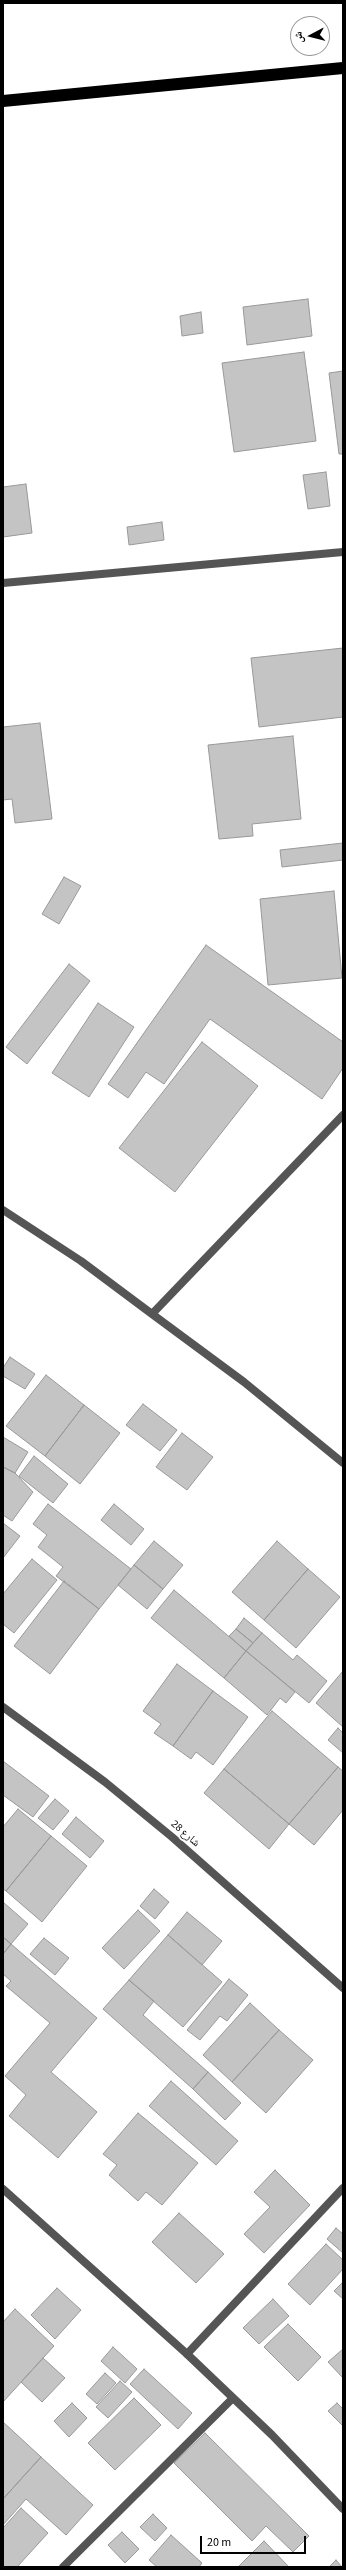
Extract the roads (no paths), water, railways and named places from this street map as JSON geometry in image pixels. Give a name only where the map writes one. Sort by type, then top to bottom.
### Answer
[{"type":"highway","points":[[3,101],[343,68]]},
{"type":"street","points":[[3,583],[343,552]]},
{"type":"street","points":[[152,1314],[343,1115]]},
{"type":"street","points":[[3,1210],[81,1261],[244,1382],[343,1463]]},
{"type":"street","name":"شارع 28","points":[[3,1707],[105,1782],[172,1837],[343,1988]]},
{"type":"street","points":[[187,2354],[343,2188]]},
{"type":"street","points":[[3,2190],[187,2354],[232,2399],[272,2435],[343,2509]]},
{"type":"street","points":[[63,2567],[232,2399]]}]
